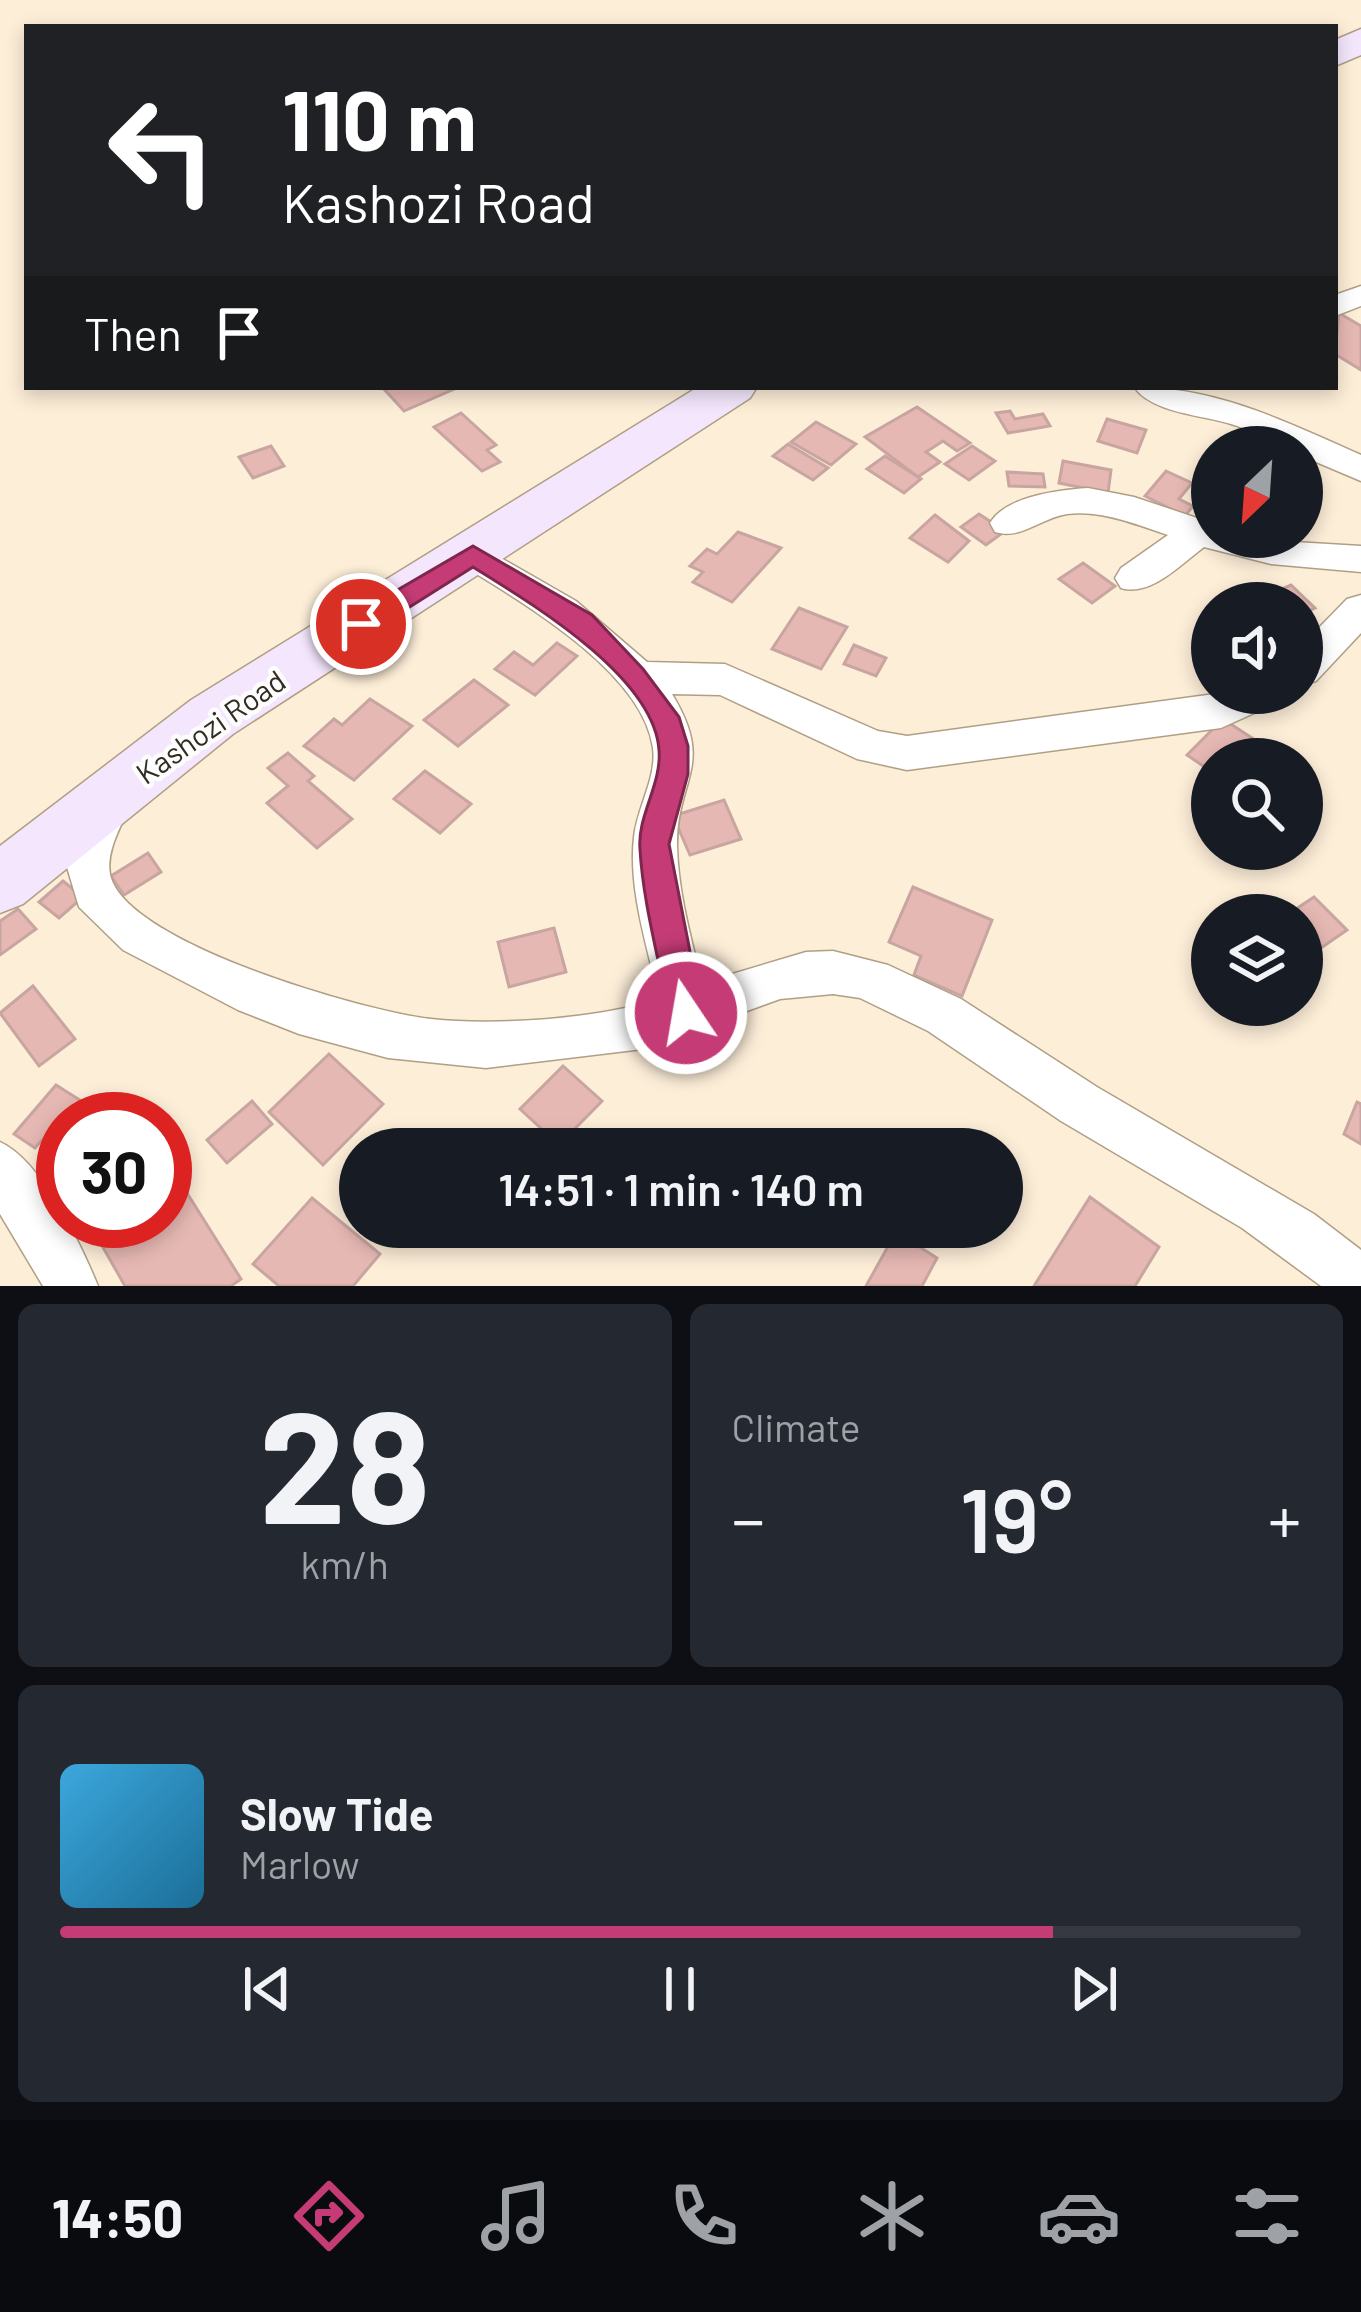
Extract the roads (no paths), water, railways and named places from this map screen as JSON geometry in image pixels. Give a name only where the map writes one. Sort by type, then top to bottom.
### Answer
[{"type":"main road","name":"Kashozi Road","points":[[0,884],[212,717],[728,390]]},
{"type":"street","points":[[1158,390],[1195,405],[1243,415],[1361,469]]},
{"type":"street","points":[[1008,523],[1049,502],[1091,500],[1191,528]]},
{"type":"street","points":[[1134,578],[1191,546]]},
{"type":"street","points":[[473,555],[583,622],[665,717],[674,746],[674,774],[654,844],[686,1013]]},
{"type":"street","points":[[1323,556],[1361,560]]},
{"type":"street","points":[[1323,648],[1361,609]]},
{"type":"street","points":[[633,676],[725,680],[872,747],[907,753],[1206,714]]},
{"type":"street","points":[[116,792],[87,845],[89,884],[124,925],[170,956],[239,989],[310,1015],[470,1046],[646,1027],[803,970],[859,976],[911,997],[1124,1132],[1221,1182],[1361,1285]]},
{"type":"street","points":[[0,1168],[69,1274]]}]
